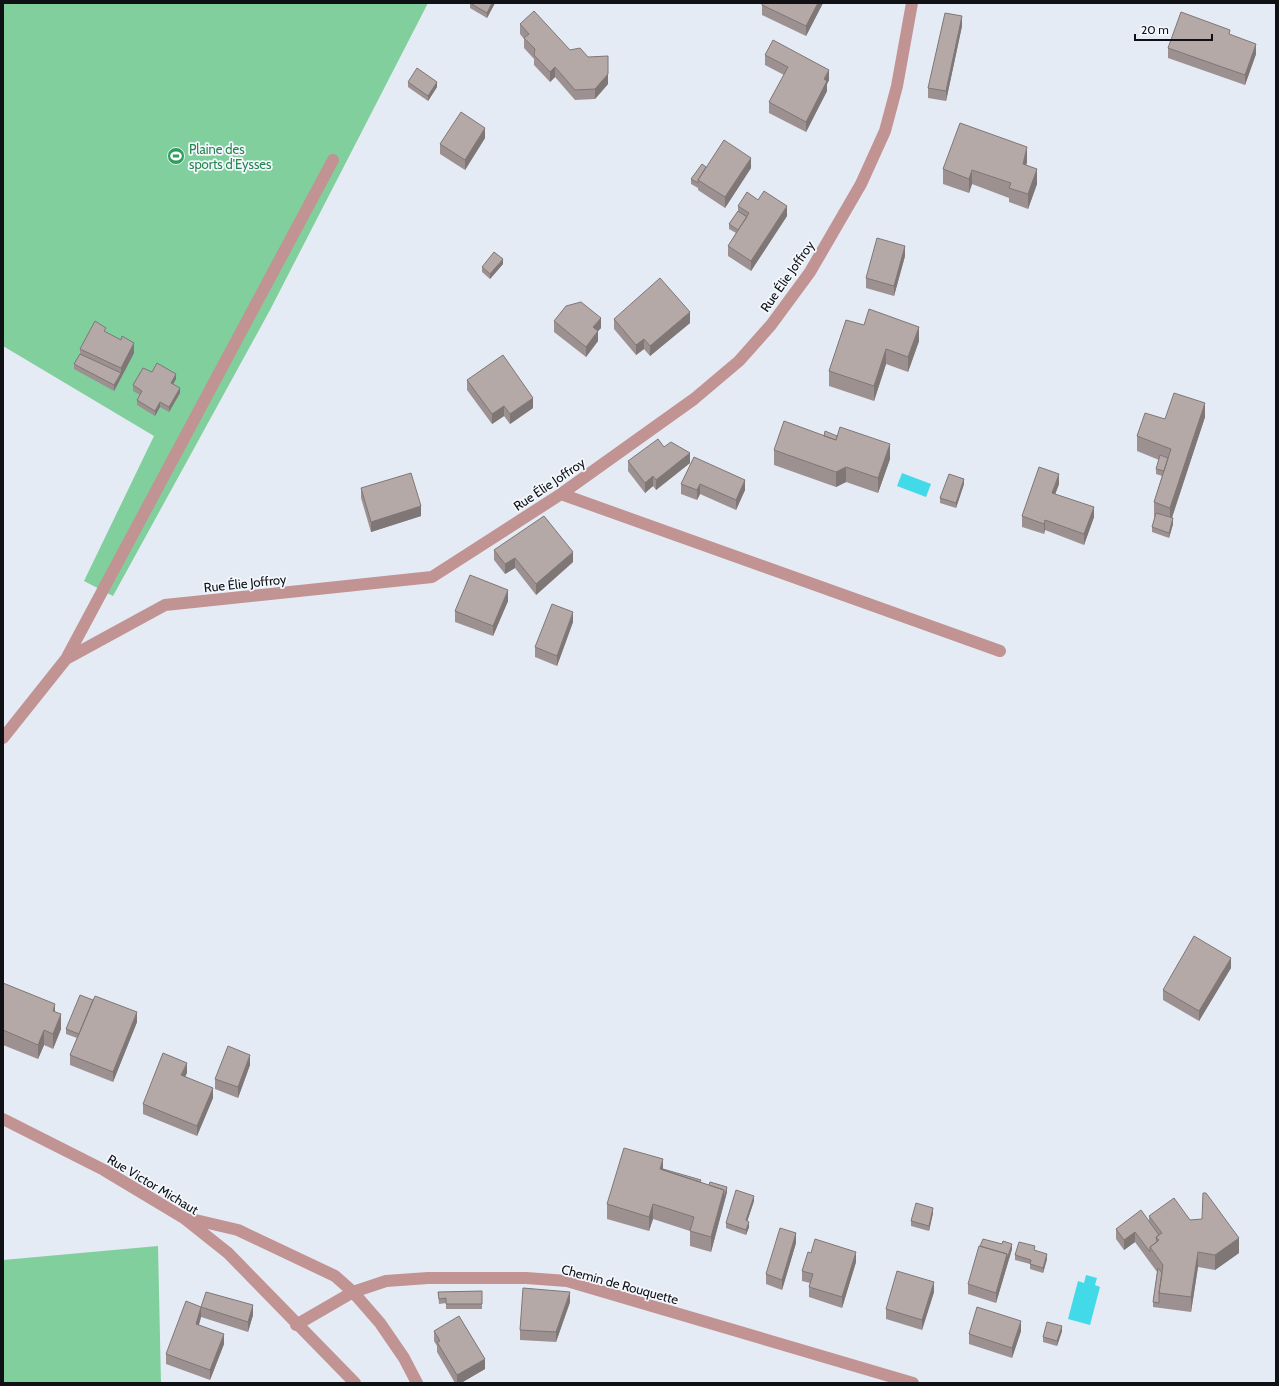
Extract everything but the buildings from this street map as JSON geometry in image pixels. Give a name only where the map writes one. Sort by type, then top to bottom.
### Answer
[{"type":"street","name":"Rue Élie Joffroy","points":[[3,738],[66,659],[165,605],[432,577],[561,494],[694,399],[739,361],[771,325],[810,272],[861,184],[885,131],[898,86],[912,3]]},
{"type":"street","points":[[66,659],[333,160]]},
{"type":"street","points":[[561,494],[1000,651]]},
{"type":"street","name":"Rue Victor Michaut","points":[[3,1119],[104,1170],[184,1218],[228,1253],[296,1325],[355,1383]]},
{"type":"street","points":[[184,1218],[238,1230],[335,1276],[353,1292],[380,1323],[404,1358],[417,1383]]},
{"type":"street","name":"Chemin de Rouquette","points":[[296,1325],[353,1292],[386,1281],[428,1278],[526,1278],[567,1281],[913,1383]]},
{"type":"green space","name":"Plaine des sports d'Eysses","points":[[3,3],[428,3],[270,310],[113,596],[84,581],[154,436],[3,346]]},
{"type":"green space","points":[[158,1246],[161,1383],[3,1383],[3,1260]]},
{"type":"water","points":[[902,473],[931,484],[926,497],[897,486]]},
{"type":"water","points":[[1086,1275],[1097,1278],[1095,1285],[1100,1287],[1090,1325],[1068,1319],[1078,1281],[1084,1283]]},
{"type":"place","name":"Plaine des sports d'Eysses","points":[[176,156]]}]
